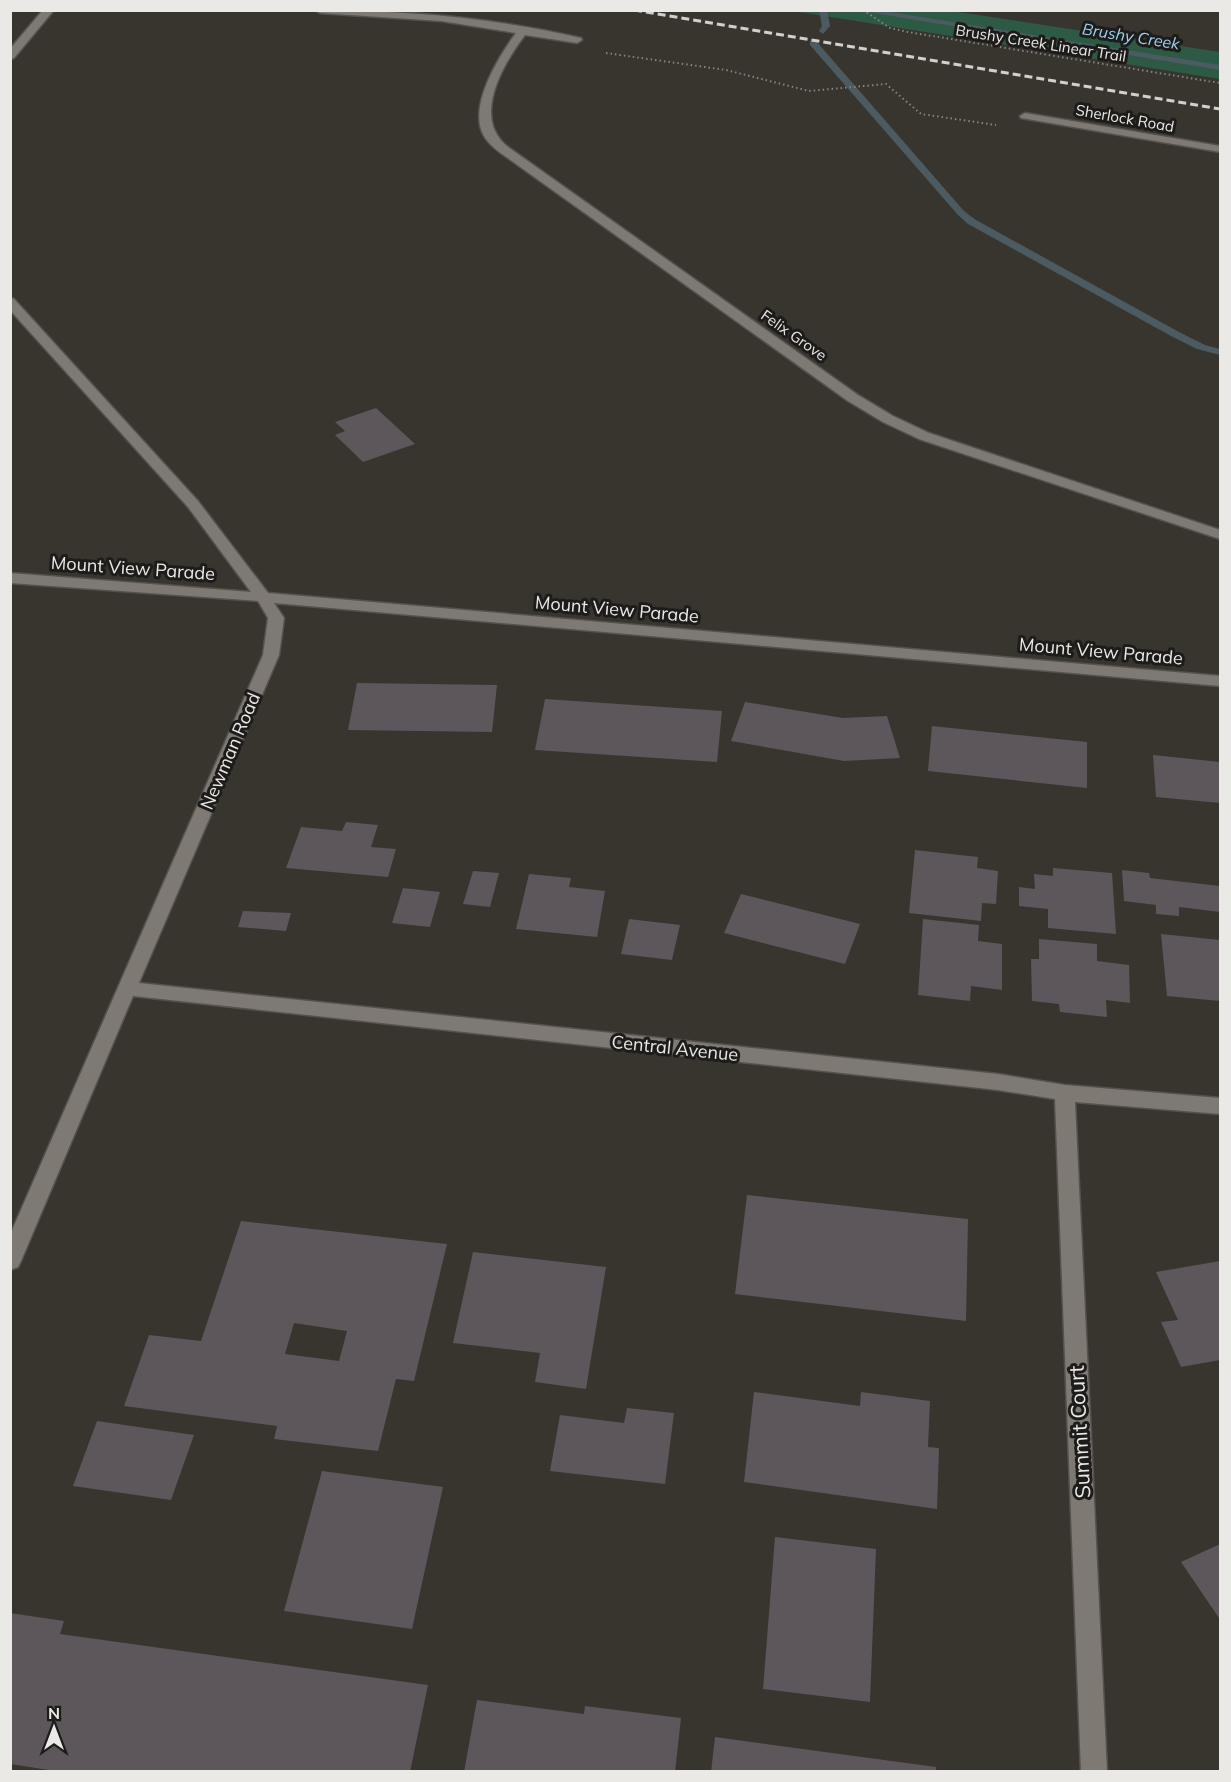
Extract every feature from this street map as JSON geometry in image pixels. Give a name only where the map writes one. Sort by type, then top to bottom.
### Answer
[{"type":"street","points":[[10,56],[49,10]]},
{"type":"street","points":[[320,10],[441,18],[577,40]]},
{"type":"street","name":"Felix Grove","points":[[522,32],[506,55],[485,105],[483,122],[489,135],[516,158],[853,398],[888,419],[924,436],[1221,535]]},
{"type":"street","name":"Sherlock Road","points":[[1025,116],[1221,149]]},
{"type":"street","name":"Newman Road","points":[[10,302],[193,504],[264,598],[276,618],[271,655],[129,989],[12,1254]]},
{"type":"street","name":"Mount View Parade","points":[[10,578],[1221,681]]},
{"type":"street","name":"Central Avenue","points":[[129,989],[974,1080],[1065,1093],[1221,1106]]},
{"type":"street","name":"Summit Court","points":[[1065,1093],[1094,1772]]},
{"type":"path","name":"Brushy Creek Linear Trail","points":[[863,10],[890,28],[908,32],[1221,83]]},
{"type":"path","points":[[606,53],[693,64],[762,78],[797,89],[821,90],[879,84],[890,86],[921,114],[999,126]]},
{"type":"green space","points":[[793,11],[952,11],[1220,52],[1220,79]]},
{"type":"building","points":[[376,408],[415,444],[363,462],[335,435],[345,431],[335,422]]},
{"type":"building","points":[[357,683],[497,685],[492,732],[348,730]]},
{"type":"building","points":[[545,699],[722,711],[717,762],[535,750]]},
{"type":"building","points":[[745,702],[843,718],[887,716],[900,758],[844,761],[731,741]]},
{"type":"building","points":[[932,726],[1087,742],[1087,788],[928,771]]},
{"type":"building","points":[[1153,755],[1220,762],[1220,803],[1156,797]]},
{"type":"building","points":[[346,822],[378,825],[371,847],[396,849],[388,877],[286,868],[301,827],[342,831]]},
{"type":"building","points":[[915,850],[978,857],[977,868],[998,871],[996,904],[982,903],[981,921],[909,913]]},
{"type":"building","points":[[1053,868],[1112,873],[1116,934],[1048,928],[1048,909],[1019,906],[1019,887],[1035,889],[1034,874],[1053,876]]},
{"type":"building","points":[[1122,870],[1149,873],[1150,878],[1220,886],[1220,912],[1179,907],[1179,916],[1156,914],[1156,905],[1124,901]]},
{"type":"building","points":[[473,871],[499,873],[490,907],[463,904]]},
{"type":"building","points":[[529,874],[571,878],[569,887],[605,891],[597,937],[516,929]]},
{"type":"building","points":[[403,888],[440,892],[430,927],[392,923]]},
{"type":"building","points":[[741,894],[860,924],[845,964],[724,933]]},
{"type":"building","points":[[243,911],[291,913],[286,931],[238,927]]},
{"type":"building","points":[[629,919],[680,925],[672,960],[621,954]]},
{"type":"building","points":[[923,919],[979,925],[978,941],[1002,944],[1002,990],[971,986],[970,1001],[918,995]]},
{"type":"building","points":[[1161,934],[1220,940],[1220,1001],[1167,996]]},
{"type":"building","points":[[1039,939],[1097,944],[1097,961],[1129,965],[1130,1003],[1106,1000],[1107,1017],[1060,1012],[1059,1004],[1032,1001],[1031,959],[1039,959]]},
{"type":"building","points":[[747,1195],[968,1219],[966,1321],[735,1294]]},
{"type":"building","points":[[241,1221],[447,1244],[414,1381],[396,1379],[378,1451],[274,1439],[277,1426],[124,1406],[149,1335],[201,1341]],"holes":[[[294,1323],[347,1331],[339,1361],[285,1354]]]},
{"type":"building","points":[[473,1252],[606,1267],[586,1389],[535,1382],[540,1353],[453,1343]]},
{"type":"building","points":[[1220,1261],[1220,1360],[1181,1367],[1161,1322],[1178,1320],[1156,1272]]},
{"type":"building","points":[[754,1392],[860,1406],[861,1392],[930,1401],[928,1447],[939,1448],[937,1509],[744,1482]]},
{"type":"building","points":[[627,1408],[674,1413],[665,1484],[550,1471],[560,1415],[624,1423]]},
{"type":"building","points":[[97,1421],[194,1435],[171,1500],[73,1486]]},
{"type":"building","points":[[322,1471],[443,1487],[412,1629],[284,1611]]},
{"type":"building","points":[[775,1537],[876,1549],[870,1702],[763,1689]]},
{"type":"building","points":[[1220,1544],[1220,1617],[1219,1618],[1181,1562]]},
{"type":"building","points":[[10,1613],[64,1621],[60,1634],[428,1685],[410,1772],[62,1772],[10,1764]]},
{"type":"building","points":[[477,1700],[584,1714],[585,1706],[681,1718],[675,1772],[464,1772]]},
{"type":"building","points":[[715,1737],[936,1767],[936,1772],[711,1772]]},
{"type":"waterway","points":[[823,10],[826,26],[823,31]]},
{"type":"waterway","name":"Brushy Creek","points":[[859,10],[1220,68]]},
{"type":"waterway","points":[[813,43],[961,213],[972,222],[1175,334],[1201,347],[1220,352]]},
{"type":"railway","points":[[634,10],[1220,109]]}]
